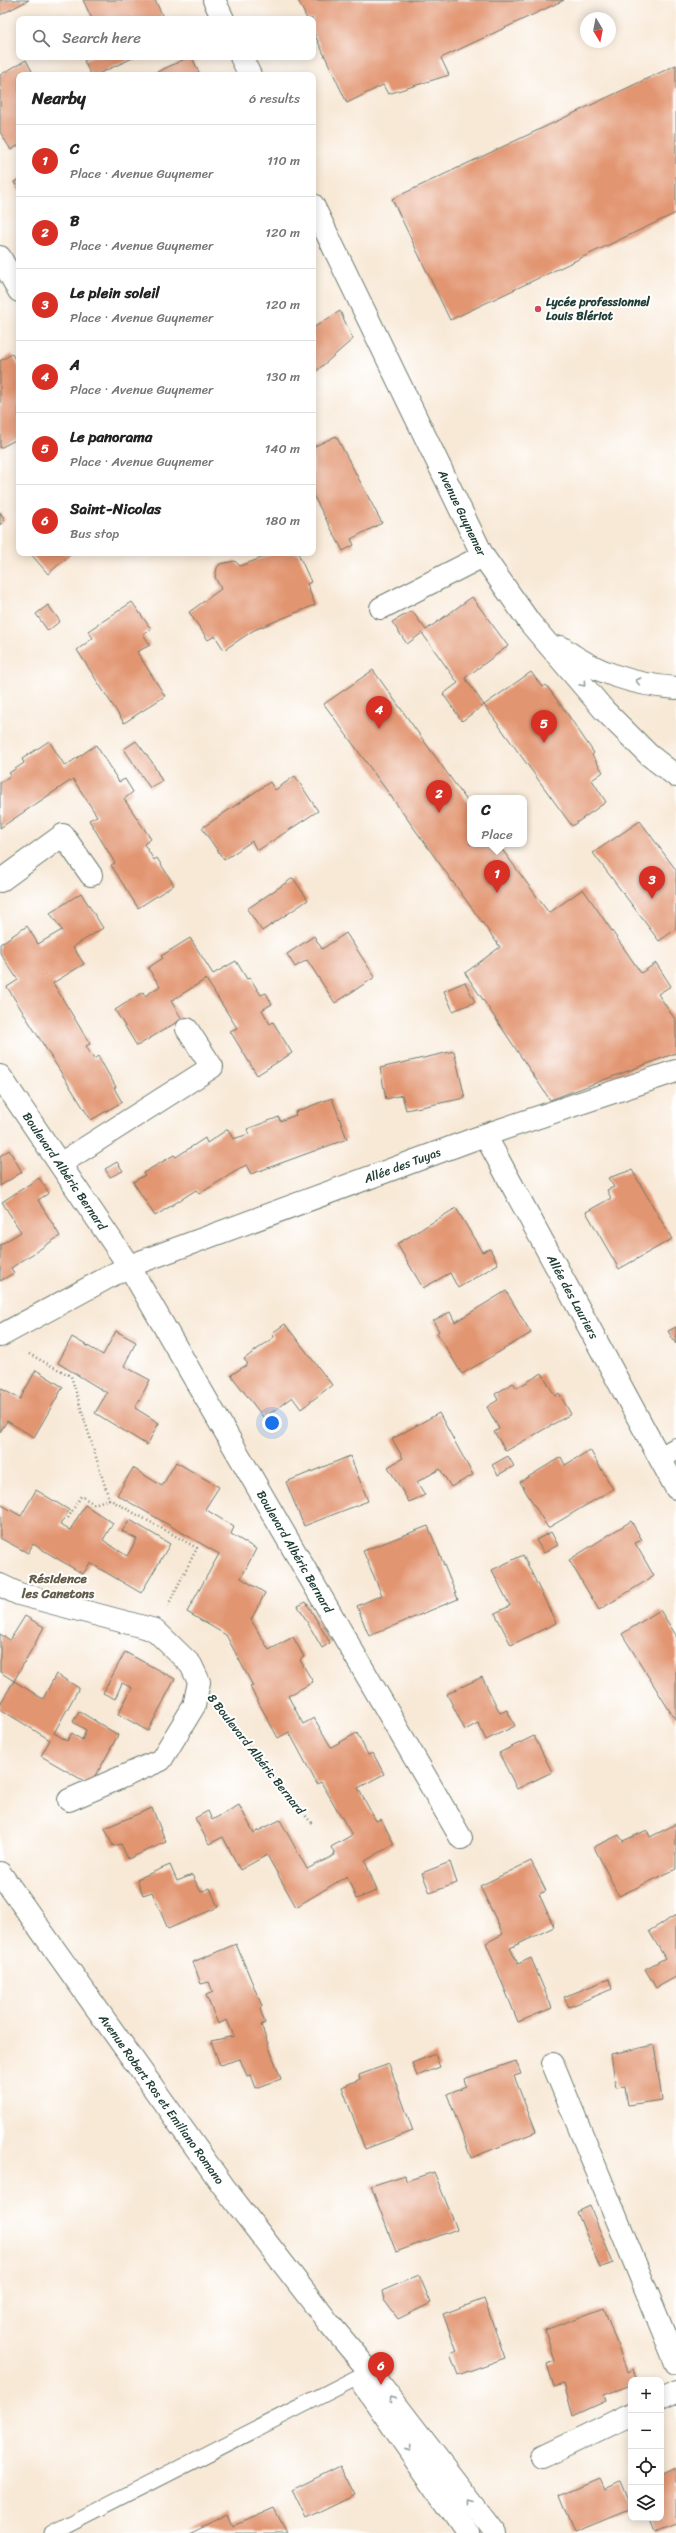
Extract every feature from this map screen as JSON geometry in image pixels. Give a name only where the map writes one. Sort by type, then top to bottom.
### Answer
[{"type":"street","points":[[214,0],[222,16]]},
{"type":"street","points":[[243,60],[249,72]]},
{"type":"street","name":"Avenue Guynemer","points":[[316,211],[483,556],[530,623],[604,710],[649,754],[676,776]]},
{"type":"street","points":[[0,257],[16,286]]},
{"type":"street","points":[[381,608],[483,556]]},
{"type":"street","points":[[530,623],[580,662],[622,678],[676,688]]},
{"type":"street","points":[[0,881],[63,835],[91,875]]},
{"type":"street","points":[[60,1164],[212,1067],[187,1029]]},
{"type":"street","name":"Allée des Tuyas","points":[[130,1266],[485,1135],[676,1071]]},
{"type":"street","name":"Boulevard Albéric Bernard","points":[[0,1076],[130,1266],[461,1838]]},
{"type":"street","name":"Allée des Lauriers","points":[[485,1135],[668,1454],[676,1488]]},
{"type":"street","points":[[0,1336],[130,1266]]},
{"type":"street","name":"8 Boulevard Albéric Bernard","points":[[0,1585],[19,1594],[155,1630],[191,1664],[199,1682],[194,1706],[161,1760],[69,1800]]},
{"type":"street","name":"Avenue Robert Ros et Emiliano Romano","points":[[0,1873],[224,2187],[328,2322],[381,2385],[495,2533]]},
{"type":"street","points":[[553,2064],[676,2363]]},
{"type":"street","name":"Avenue Robert Ros et Emiliano Romano","points":[[328,2322],[358,2377],[467,2533]]},
{"type":"street","points":[[664,2398],[676,2392]]},
{"type":"street","points":[[542,2457],[628,2415]]},
{"type":"lane","points":[[52,2533],[358,2377]]},
{"type":"path","points":[[21,1350],[71,1376],[108,1499],[197,1548],[155,1630]]},
{"type":"path","points":[[68,1518],[81,1496],[94,1504],[108,1499]]},
{"type":"path","name":"8 Boulevard Albéric Bernard","points":[[199,1682],[312,1825]]},
{"type":"building","points":[[0,0],[29,0],[0,15]]},
{"type":"building","points":[[83,0],[155,0],[163,16],[91,16]]},
{"type":"building","points":[[298,0],[564,0],[441,58],[449,75],[388,94],[383,85],[347,103],[316,37],[316,16],[306,16]]},
{"type":"building","points":[[26,60],[32,72],[16,72],[16,147],[11,150],[0,132],[0,75]]},
{"type":"building","points":[[128,60],[102,72],[90,72],[84,61]]},
{"type":"building","points":[[183,60],[193,60],[199,72],[157,72]]},
{"type":"building","points":[[676,65],[676,213],[450,320],[392,199]]},
{"type":"building","points":[[340,311],[353,339],[316,371],[316,326]]},
{"type":"building","points":[[12,354],[16,361],[16,440],[0,448],[0,361]]},
{"type":"building","points":[[336,436],[382,523],[351,539],[354,545],[343,551],[316,501],[316,446]]},
{"type":"building","points":[[0,512],[5,520],[0,525]]},
{"type":"building","points":[[33,556],[69,556],[48,574]]},
{"type":"building","points":[[267,556],[299,556],[311,582],[307,584],[315,605],[254,630],[224,650],[215,636],[208,640],[189,612],[221,589],[215,577],[217,568],[220,564],[235,561],[240,566]]},
{"type":"building","points":[[472,597],[508,646],[465,678],[484,705],[462,721],[443,694],[458,683],[422,633],[407,644],[392,622],[412,611],[426,630]]},
{"type":"building","points":[[132,602],[151,629],[143,634],[150,645],[137,652],[165,696],[124,723],[77,650],[93,638],[88,631]]},
{"type":"building","points":[[48,605],[60,621],[48,631],[36,614]]},
{"type":"building","points":[[373,670],[467,801],[467,847],[500,847],[549,913],[583,889],[641,973],[656,963],[671,986],[658,994],[676,1021],[676,1053],[550,1100],[465,973],[500,947],[324,704]]},
{"type":"building","points":[[531,672],[542,687],[546,685],[566,712],[594,753],[592,755],[603,772],[592,780],[606,802],[572,826],[484,705]]},
{"type":"building","points":[[49,741],[65,766],[96,745],[119,782],[125,779],[133,792],[124,799],[151,839],[144,844],[154,860],[157,858],[174,885],[138,908],[111,865],[115,863],[89,820],[97,816],[73,779],[0,828],[0,783],[11,775],[9,773],[24,763],[22,759]]},
{"type":"building","points":[[136,741],[152,762],[162,781],[150,788],[124,749]]},
{"type":"building","points":[[295,776],[318,811],[257,851],[252,841],[224,860],[202,828],[270,782],[275,790]]},
{"type":"building","points":[[640,821],[676,870],[676,929],[659,941],[593,853]]},
{"type":"building","points":[[293,878],[308,900],[262,931],[247,909]]},
{"type":"building","points":[[81,893],[103,928],[73,947],[84,964],[53,983],[90,1044],[86,1046],[90,1053],[94,1059],[98,1056],[116,1087],[114,1088],[122,1102],[91,1120],[7,987],[18,980],[0,953],[0,944],[27,926],[38,944],[62,930],[50,913]]},
{"type":"building","points":[[346,933],[375,977],[335,1003],[307,960],[295,967],[287,954],[314,936],[322,949]]},
{"type":"building","points":[[190,938],[213,974],[236,961],[247,979],[250,978],[261,995],[266,993],[272,1004],[262,1010],[270,1024],[273,1022],[292,1053],[257,1075],[230,1031],[237,1028],[206,979],[171,1001],[182,1019],[137,1046],[115,1010],[143,992],[145,996],[160,986],[148,968],[163,958],[161,956]]},
{"type":"building","points":[[465,982],[475,1002],[453,1011],[444,991]]},
{"type":"building","points":[[454,1051],[465,1098],[406,1110],[402,1095],[386,1099],[380,1068]]},
{"type":"building","points":[[332,1098],[347,1139],[251,1174],[246,1165],[199,1194],[196,1190],[155,1216],[133,1182],[145,1175],[143,1173],[174,1155],[176,1157],[205,1138],[207,1143],[228,1129],[233,1139],[249,1134],[247,1129],[279,1117],[280,1121],[296,1115],[295,1112]]},
{"type":"building","points":[[9,1150],[22,1172],[0,1186],[0,1156]]},
{"type":"building","points":[[117,1162],[123,1171],[110,1177],[105,1169]]},
{"type":"building","points":[[632,1170],[672,1239],[619,1269],[586,1212],[611,1198],[607,1190],[614,1187],[608,1178]]},
{"type":"building","points":[[39,1178],[49,1193],[38,1200],[60,1236],[11,1268],[14,1273],[0,1281],[0,1245],[21,1232],[2,1202]]},
{"type":"building","points":[[456,1208],[482,1252],[490,1249],[498,1264],[458,1288],[450,1273],[423,1288],[397,1244]]},
{"type":"building","points":[[506,1291],[531,1333],[462,1374],[437,1333],[439,1331],[433,1321],[450,1312],[455,1322]]},
{"type":"building","points":[[285,1324],[332,1385],[301,1409],[292,1397],[264,1418],[231,1375],[248,1364],[244,1359],[274,1337],[272,1333]]},
{"type":"building","points":[[676,1327],[676,1344],[668,1331]]},
{"type":"building","points":[[116,1331],[136,1342],[124,1366],[150,1380],[135,1408],[159,1423],[147,1445],[95,1413],[107,1393],[58,1363],[72,1337],[103,1355]]},
{"type":"building","points":[[36,1370],[63,1387],[34,1437],[7,1421],[0,1432],[0,1388],[20,1399]]},
{"type":"building","points":[[542,1373],[555,1396],[559,1393],[571,1414],[506,1451],[494,1432],[499,1429],[487,1407],[498,1400],[495,1394],[513,1383],[517,1388]]},
{"type":"building","points":[[439,1413],[473,1475],[451,1487],[440,1469],[417,1482],[425,1495],[409,1502],[388,1467],[403,1458],[392,1439]]},
{"type":"building","points":[[590,1450],[613,1489],[548,1528],[520,1482],[561,1457],[565,1465]]},
{"type":"building","points":[[350,1456],[368,1501],[304,1526],[286,1482]]},
{"type":"building","points":[[508,1456],[514,1466],[498,1475],[492,1465]]},
{"type":"building","points":[[176,1462],[219,1487],[205,1509],[234,1527],[231,1534],[256,1549],[241,1578],[265,1593],[251,1620],[269,1650],[293,1637],[304,1657],[300,1660],[313,1682],[288,1696],[303,1724],[314,1718],[331,1747],[357,1733],[368,1755],[373,1753],[384,1774],[358,1788],[376,1821],[381,1819],[394,1844],[365,1861],[377,1891],[356,1899],[347,1876],[296,1907],[267,1855],[240,1870],[223,1837],[209,1844],[195,1818],[208,1811],[212,1820],[239,1805],[254,1833],[280,1820],[307,1869],[335,1855],[331,1847],[352,1835],[321,1782],[317,1784],[289,1732],[278,1738],[250,1687],[253,1686],[226,1635],[187,1612],[219,1554],[117,1495],[133,1468],[162,1486]]},
{"type":"building","points":[[36,1490],[69,1510],[60,1525],[70,1530],[85,1505],[113,1523],[103,1540],[127,1556],[137,1539],[122,1531],[130,1520],[170,1544],[141,1593],[90,1563],[83,1574],[33,1544],[28,1553],[0,1538],[0,1504],[21,1516]]},
{"type":"building","points":[[631,1521],[642,1540],[635,1543],[654,1576],[599,1610],[569,1560]]},
{"type":"building","points":[[428,1526],[458,1599],[369,1636],[357,1606],[382,1595],[363,1551]]},
{"type":"building","points":[[551,1532],[558,1545],[544,1553],[536,1540]]},
{"type":"building","points":[[523,1555],[556,1623],[511,1645],[495,1613],[510,1606],[492,1570]]},
{"type":"building","points":[[306,1602],[330,1643],[322,1648],[298,1606]]},
{"type":"building","points":[[660,1610],[676,1635],[676,1721],[622,1634]]},
{"type":"building","points":[[25,1616],[44,1627],[14,1681],[0,1672],[0,1634],[10,1640]]},
{"type":"building","points":[[125,1652],[175,1679],[148,1731],[118,1714],[132,1688],[122,1683],[115,1699],[103,1693]]},
{"type":"building","points":[[56,1674],[79,1688],[54,1733],[67,1741],[72,1733],[82,1740],[86,1730],[73,1722],[79,1711],[118,1735],[91,1785],[41,1756],[50,1740],[0,1709],[0,1704],[14,1681],[43,1699]]},
{"type":"building","points":[[482,1677],[500,1713],[507,1710],[515,1726],[486,1740],[478,1723],[465,1730],[447,1694]]},
{"type":"building","points":[[534,1736],[552,1772],[517,1789],[499,1753]]},
{"type":"building","points":[[152,1808],[166,1842],[128,1859],[121,1844],[113,1846],[105,1828]]},
{"type":"building","points":[[676,1824],[676,1869],[619,1896],[594,1847],[619,1835],[623,1841],[647,1830],[650,1837]]},
{"type":"building","points":[[531,1861],[546,1891],[539,1894],[554,1927],[510,1948],[518,1964],[531,1958],[552,2008],[518,2022],[486,1943],[503,1934],[480,1886]]},
{"type":"building","points":[[450,1862],[457,1883],[430,1893],[422,1873]]},
{"type":"building","points":[[170,1865],[177,1881],[192,1875],[201,1892],[210,1888],[218,1907],[168,1929],[152,1892],[143,1895],[137,1879]]},
{"type":"building","points":[[676,1915],[676,1977],[656,1988],[645,1969],[665,1958],[649,1931]]},
{"type":"building","points":[[236,1944],[262,2006],[260,2009],[265,2023],[261,2025],[281,2079],[256,2088],[251,2075],[247,2076],[240,2059],[220,2065],[211,2041],[234,2036],[227,2020],[218,2024],[206,1995],[213,1992],[209,1982],[201,1984],[193,1962]]},
{"type":"building","points":[[609,1979],[612,1989],[569,2007],[564,1997]]},
{"type":"building","points":[[654,2045],[662,2100],[628,2105],[625,2087],[616,2088],[611,2054]]},
{"type":"building","points":[[435,2054],[440,2067],[417,2076],[412,2063]]},
{"type":"building","points":[[516,2061],[521,2074],[514,2076],[536,2132],[471,2158],[447,2094],[466,2086],[464,2079]]},
{"type":"building","points":[[389,2064],[413,2131],[365,2149],[342,2087],[360,2079],[359,2075]]},
{"type":"building","points":[[434,2172],[457,2229],[396,2252],[371,2186],[405,2175],[406,2181]]},
{"type":"building","points":[[590,2206],[613,2263],[600,2268],[577,2212]]},
{"type":"building","points":[[419,2275],[431,2303],[398,2319],[384,2300],[382,2291]]},
{"type":"building","points":[[484,2299],[505,2358],[458,2375],[450,2354],[457,2351],[443,2314]]},
{"type":"building","points":[[604,2308],[627,2372],[633,2369],[636,2377],[628,2377],[628,2386],[604,2395],[606,2401],[573,2416],[564,2384],[554,2387],[547,2364],[555,2361],[545,2330]]},
{"type":"building","points":[[340,2466],[355,2495],[306,2519],[292,2490]]},
{"type":"building","points":[[676,2468],[676,2525],[654,2533],[649,2521],[664,2521],[664,2474]]},
{"type":"building","points":[[600,2478],[605,2489],[620,2482],[628,2502],[628,2510],[575,2532],[560,2495]]},
{"type":"building","points":[[274,2508],[287,2533],[189,2533],[228,2514],[233,2526]]},
{"type":"place","name":"Lycée professionnel Louis Blériot","points":[[538,309]]},
{"type":"place","name":"A","points":[[379,729]]},
{"type":"place","name":"Le panorama","points":[[544,743]]},
{"type":"place","name":"B","points":[[439,813]]},
{"type":"place","name":"C","points":[[497,893]]},
{"type":"place","name":"Le plein soleil","points":[[652,899]]},
{"type":"place","name":"Saint-Nicolas","points":[[381,2385]]},
{"type":"district","name":"Résidence les Canetons","points":[[58,1586]]}]
